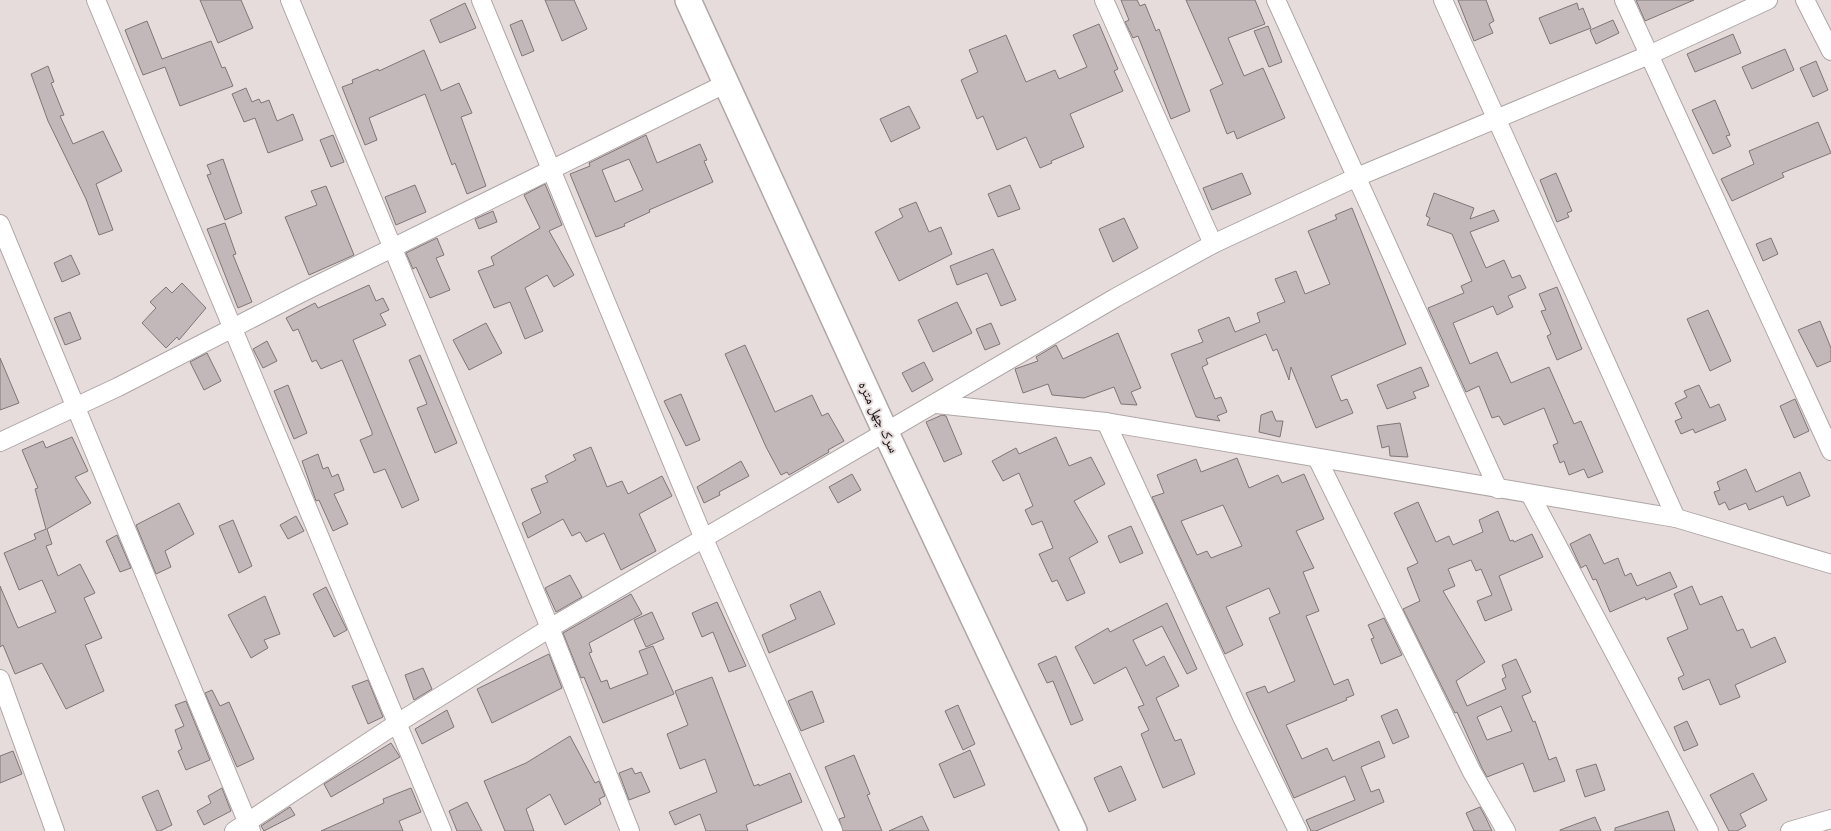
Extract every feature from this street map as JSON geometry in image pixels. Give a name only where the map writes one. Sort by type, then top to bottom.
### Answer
[{"type":"street","points":[[96,0],[442,831]]},
{"type":"street","points":[[290,0],[550,628],[630,831]]},
{"type":"street","points":[[481,0],[704,539],[833,831]]},
{"type":"street","name":"سرک چهل متره","points":[[688,0],[886,433],[1074,831]]},
{"type":"street","points":[[1104,0],[1213,244]]},
{"type":"street","points":[[1276,0],[1498,490]]},
{"type":"street","points":[[1443,0],[1676,518]]},
{"type":"street","points":[[1624,0],[1831,451]]},
{"type":"street","points":[[0,224],[76,407],[244,828],[396,724],[550,628],[1115,298],[1213,244],[1357,178],[1649,55],[1768,0]]},
{"type":"street","points":[[1805,0],[1831,51]]},
{"type":"street","points":[[0,442],[76,407],[727,83]]},
{"type":"street","points":[[936,404],[1106,422],[1498,490],[1676,518],[1831,564]]},
{"type":"street","points":[[1106,422],[1242,717],[1298,831]]},
{"type":"street","points":[[1317,458],[1472,772],[1506,831]]},
{"type":"street","points":[[1530,494],[1709,831]]},
{"type":"street","points":[[0,678],[7,719],[56,831]]},
{"type":"street","points":[[1790,831],[1831,819]]},
{"type":"building","points":[[200,0],[241,0],[253,28],[218,43]]},
{"type":"building","points":[[545,0],[574,0],[587,29],[562,41]]},
{"type":"building","points":[[1121,0],[1137,0],[1140,6],[1145,4],[1156,31],[1159,29],[1190,111],[1171,119],[1138,36],[1133,38],[1125,22],[1129,20]]},
{"type":"building","points":[[1186,0],[1255,0],[1265,24],[1228,38],[1244,76],[1263,68],[1285,118],[1237,139],[1234,131],[1227,134],[1210,90],[1223,84]]},
{"type":"building","points":[[1458,0],[1486,0],[1494,21],[1489,24],[1493,33],[1474,41]]},
{"type":"building","points":[[1636,0],[1694,0],[1645,21]]},
{"type":"building","points":[[465,3],[476,28],[440,43],[430,20]]},
{"type":"building","points":[[1577,3],[1579,10],[1583,8],[1591,28],[1550,44],[1539,18]]},
{"type":"building","points":[[522,20],[534,51],[522,56],[510,25]]},
{"type":"building","points":[[1613,20],[1619,33],[1596,44],[1590,30]]},
{"type":"building","points":[[147,21],[162,59],[211,41],[222,68],[225,67],[233,86],[180,106],[165,67],[143,75],[125,30]]},
{"type":"building","points":[[1099,24],[1118,69],[1114,71],[1123,91],[1070,114],[1084,147],[1051,161],[1052,163],[1040,168],[1026,137],[997,150],[983,116],[977,119],[961,80],[978,72],[969,50],[1006,35],[1026,82],[1055,70],[1059,79],[1087,67],[1073,35]]},
{"type":"building","points":[[1268,26],[1282,62],[1269,67],[1254,31]]},
{"type":"building","points":[[1733,34],[1741,53],[1695,72],[1687,54]]},
{"type":"building","points":[[1785,49],[1794,70],[1752,89],[1742,67]]},
{"type":"building","points":[[424,50],[441,91],[459,83],[472,113],[461,117],[486,186],[467,194],[455,163],[452,165],[425,94],[369,118],[377,140],[365,145],[342,87],[353,83],[352,80],[378,69],[379,71]]},
{"type":"building","points":[[1816,61],[1828,90],[1813,97],[1800,68]]},
{"type":"building","points":[[48,66],[54,82],[51,83],[64,115],[60,116],[73,144],[103,131],[122,171],[96,184],[113,230],[99,235],[86,199],[48,121],[31,74]]},
{"type":"building","points":[[246,88],[252,102],[259,99],[261,103],[269,100],[277,121],[293,114],[303,140],[268,153],[255,118],[244,122],[232,94]]},
{"type":"building","points":[[1715,100],[1730,135],[1726,136],[1731,146],[1713,154],[1692,110]]},
{"type":"building","points":[[909,106],[920,128],[891,142],[880,119]]},
{"type":"building","points":[[1818,122],[1831,153],[1782,173],[1784,177],[1732,201],[1721,179],[1754,164],[1749,151]]},
{"type":"building","points":[[333,135],[344,162],[331,167],[320,140]]},
{"type":"building","points":[[646,135],[657,163],[700,144],[707,160],[704,161],[713,182],[649,210],[650,212],[624,224],[625,226],[596,237],[570,174],[590,166],[589,163]],"holes":[[[629,159],[643,190],[615,202],[602,170]]]},
{"type":"building","points":[[223,159],[242,213],[225,220],[207,175],[211,174],[207,165]]},
{"type":"building","points":[[1242,173],[1251,194],[1212,210],[1203,188]]},
{"type":"building","points":[[1556,173],[1572,211],[1567,213],[1569,217],[1557,222],[1540,180]]},
{"type":"building","points":[[545,184],[562,225],[549,231],[574,275],[554,287],[547,275],[525,288],[543,331],[525,339],[510,302],[494,308],[478,271],[494,265],[491,257],[540,228],[524,195]]},
{"type":"building","points":[[415,185],[426,212],[396,225],[385,197]]},
{"type":"building","points":[[1010,185],[1020,209],[998,217],[988,194]]},
{"type":"building","points":[[326,186],[354,255],[309,275],[285,217],[317,205],[311,191]]},
{"type":"building","points":[[1434,193],[1474,208],[1470,219],[1494,210],[1499,221],[1470,232],[1486,268],[1504,260],[1512,278],[1520,275],[1526,288],[1508,296],[1513,307],[1497,315],[1493,306],[1453,323],[1470,364],[1497,352],[1511,383],[1549,367],[1574,424],[1581,421],[1603,472],[1588,478],[1584,469],[1569,475],[1564,461],[1560,463],[1553,445],[1558,443],[1544,408],[1504,425],[1499,416],[1492,418],[1479,386],[1466,392],[1428,308],[1464,293],[1461,286],[1472,281],[1452,234],[1427,225],[1430,218],[1426,216]]},
{"type":"building","points":[[916,202],[929,232],[941,227],[952,254],[899,281],[875,232],[903,217],[899,209]]},
{"type":"building","points":[[1352,208],[1406,344],[1331,376],[1341,401],[1347,399],[1353,413],[1316,428],[1291,367],[1289,380],[1277,349],[1273,351],[1266,334],[1206,359],[1208,364],[1202,367],[1215,399],[1221,397],[1227,412],[1217,416],[1220,421],[1196,417],[1171,354],[1203,342],[1198,330],[1229,317],[1235,332],[1260,322],[1257,313],[1285,302],[1275,279],[1296,271],[1305,294],[1330,284],[1308,231],[1337,219],[1335,215]]},
{"type":"building","points":[[493,211],[497,222],[479,229],[475,219]]},
{"type":"building","points":[[1124,218],[1138,248],[1113,262],[1099,229]]},
{"type":"building","points":[[225,223],[236,254],[233,255],[252,302],[238,308],[207,229]]},
{"type":"building","points":[[437,238],[444,255],[436,258],[450,290],[430,298],[416,267],[413,269],[406,253]]},
{"type":"building","points":[[1771,238],[1778,254],[1763,261],[1756,244]]},
{"type":"building","points":[[993,249],[1016,300],[1001,306],[987,273],[957,285],[950,266]]},
{"type":"building","points":[[71,255],[80,274],[62,282],[54,263]]},
{"type":"building","points":[[182,283],[206,308],[179,340],[177,337],[166,348],[142,323],[156,308],[150,302],[166,287],[172,293]]},
{"type":"building","points":[[369,285],[376,301],[383,298],[389,310],[380,314],[386,325],[353,340],[419,500],[402,508],[385,469],[374,473],[360,440],[372,435],[372,432],[342,360],[321,369],[316,360],[312,362],[298,329],[293,331],[286,318],[315,303],[318,308]]},
{"type":"building","points":[[1557,287],[1582,349],[1557,360],[1547,336],[1551,334],[1541,311],[1546,310],[1539,294]]},
{"type":"building","points":[[957,302],[972,333],[933,352],[918,320]]},
{"type":"building","points":[[1708,310],[1731,361],[1710,371],[1687,319]]},
{"type":"building","points":[[70,312],[81,339],[65,345],[54,318]]},
{"type":"building","points":[[1820,321],[1831,348],[1831,361],[1817,367],[1798,330]]},
{"type":"building","points":[[486,323],[502,353],[469,370],[453,340]]},
{"type":"building","points":[[991,323],[1000,344],[985,350],[976,329]]},
{"type":"building","points":[[1118,333],[1141,388],[1131,392],[1137,405],[1121,404],[1114,387],[1084,398],[1052,395],[1048,384],[1023,393],[1015,369],[1038,361],[1036,357],[1056,345],[1063,359]]},
{"type":"building","points":[[267,341],[277,361],[263,368],[253,349]]},
{"type":"building","points":[[745,345],[775,412],[812,395],[822,416],[828,413],[844,441],[789,475],[787,472],[781,475],[766,447],[725,354]]},
{"type":"building","points":[[207,353],[221,381],[204,390],[190,362]]},
{"type":"building","points":[[420,355],[457,443],[435,453],[417,408],[427,404],[409,360]]},
{"type":"building","points":[[0,358],[19,403],[0,410]]},
{"type":"building","points":[[924,362],[933,380],[912,392],[902,373]]},
{"type":"building","points":[[1421,367],[1429,386],[1413,392],[1416,398],[1387,409],[1377,385]]},
{"type":"building","points":[[288,385],[307,433],[294,439],[274,391]]},
{"type":"building","points":[[1699,385],[1710,408],[1719,404],[1726,420],[1695,433],[1693,429],[1681,434],[1675,421],[1682,418],[1675,403],[1687,397],[1684,391]]},
{"type":"building","points":[[681,394],[700,440],[686,446],[664,401]]},
{"type":"building","points":[[1795,399],[1809,431],[1794,438],[1780,406]]},
{"type":"building","points":[[1272,411],[1276,421],[1283,421],[1280,437],[1259,432],[1261,415]]},
{"type":"building","points":[[942,415],[946,416],[962,454],[944,462],[926,422]]},
{"type":"building","points":[[1400,423],[1408,457],[1390,456],[1389,446],[1382,448],[1377,426]]},
{"type":"building","points":[[72,437],[88,471],[75,477],[91,503],[47,529],[52,544],[46,546],[58,576],[80,564],[95,593],[84,598],[102,638],[85,645],[104,691],[66,709],[42,663],[15,674],[3,645],[0,647],[0,586],[18,628],[56,612],[42,580],[19,590],[4,553],[36,539],[34,534],[46,529],[35,489],[38,488],[22,450],[43,441],[46,448]]},
{"type":"building","points":[[1056,437],[1069,466],[1091,457],[1105,484],[1074,501],[1098,542],[1069,558],[1085,593],[1067,601],[1057,580],[1052,582],[1039,554],[1053,548],[1042,521],[1032,525],[1025,510],[1033,506],[1019,473],[1003,481],[992,461],[1016,448],[1019,454]]},
{"type":"building","points":[[591,447],[607,487],[622,481],[628,494],[662,476],[672,496],[639,514],[656,551],[621,570],[604,533],[586,542],[580,532],[572,536],[563,519],[528,538],[522,523],[541,513],[531,489],[548,482],[545,476],[576,460],[573,455]]},
{"type":"building","points":[[318,454],[323,469],[328,467],[332,477],[338,474],[344,490],[334,494],[348,524],[333,531],[319,500],[316,501],[302,461]]},
{"type":"building","points":[[1237,458],[1249,488],[1278,475],[1282,483],[1304,474],[1324,519],[1296,531],[1314,568],[1303,572],[1319,611],[1306,616],[1334,685],[1348,679],[1354,695],[1346,698],[1347,700],[1286,725],[1302,759],[1327,748],[1333,761],[1379,741],[1385,757],[1361,767],[1371,792],[1379,789],[1384,802],[1316,831],[1311,831],[1306,820],[1355,800],[1345,776],[1294,798],[1246,693],[1265,686],[1268,693],[1295,681],[1269,618],[1280,613],[1269,588],[1226,607],[1243,645],[1225,654],[1152,497],[1164,493],[1157,475],[1196,459],[1201,472]],"holes":[[[1223,505],[1242,546],[1211,558],[1207,551],[1197,555],[1181,521]]]},
{"type":"building","points":[[741,461],[749,476],[719,492],[720,495],[704,503],[697,487]]},
{"type":"building","points":[[1746,469],[1756,492],[1800,472],[1810,496],[1787,506],[1783,496],[1749,510],[1746,503],[1729,510],[1725,502],[1719,505],[1714,492],[1720,490],[1717,482]]},
{"type":"building","points":[[852,474],[861,490],[838,503],[829,487]]},
{"type":"building","points":[[1418,502],[1436,542],[1449,536],[1453,545],[1483,532],[1479,520],[1498,511],[1510,541],[1513,540],[1514,542],[1532,534],[1543,557],[1499,576],[1512,610],[1485,621],[1477,601],[1492,595],[1481,569],[1476,571],[1471,560],[1448,569],[1455,586],[1443,591],[1485,662],[1456,681],[1467,706],[1506,689],[1502,679],[1506,677],[1502,665],[1516,659],[1531,692],[1522,696],[1533,722],[1535,721],[1549,760],[1556,757],[1565,781],[1534,792],[1523,763],[1487,777],[1457,712],[1455,713],[1403,609],[1420,601],[1407,568],[1418,563],[1394,513]],"holes":[[[1501,706],[1512,731],[1487,740],[1477,717]]]},
{"type":"building","points":[[179,503],[194,534],[165,551],[171,567],[156,574],[136,525]]},
{"type":"building","points":[[296,516],[304,531],[288,539],[280,525]]},
{"type":"building","points":[[233,520],[252,566],[239,573],[219,526]]},
{"type":"building","points":[[1131,526],[1143,553],[1120,563],[1108,536]]},
{"type":"building","points":[[1590,534],[1604,564],[1618,558],[1625,576],[1631,573],[1637,586],[1670,572],[1677,587],[1646,600],[1645,597],[1610,612],[1596,579],[1593,580],[1586,565],[1581,568],[1570,544]]},
{"type":"building","points":[[117,535],[131,568],[120,572],[106,541]]},
{"type":"building","points":[[570,575],[582,597],[556,612],[545,588]]},
{"type":"building","points":[[1692,586],[1700,605],[1722,596],[1737,631],[1743,629],[1751,648],[1775,637],[1786,662],[1735,685],[1740,697],[1720,705],[1709,679],[1683,690],[1678,678],[1684,675],[1667,638],[1688,629],[1674,594]]},
{"type":"building","points":[[326,587],[347,630],[334,637],[313,594]]},
{"type":"building","points":[[820,591],[835,624],[769,653],[762,635],[796,619],[790,605]]},
{"type":"building","points":[[631,594],[642,614],[589,643],[592,652],[589,653],[601,682],[607,680],[610,689],[648,674],[639,651],[653,646],[674,694],[603,723],[584,677],[581,678],[563,633]]},
{"type":"building","points":[[265,596],[280,634],[264,640],[268,648],[251,658],[228,615]]},
{"type":"building","points":[[717,602],[746,666],[729,672],[713,632],[702,637],[692,613]]},
{"type":"building","points":[[1167,603],[1197,669],[1187,674],[1162,626],[1133,640],[1146,666],[1164,656],[1179,686],[1156,698],[1175,741],[1181,739],[1195,774],[1163,788],[1141,734],[1149,730],[1138,707],[1144,705],[1126,667],[1094,684],[1075,647],[1108,628],[1110,632]]},
{"type":"building","points":[[652,612],[664,639],[646,647],[634,620]]},
{"type":"building","points":[[1384,618],[1402,655],[1381,664],[1371,639],[1374,638],[1368,625]]},
{"type":"building","points":[[549,654],[562,688],[492,723],[477,689]]},
{"type":"building","points":[[1056,656],[1083,720],[1071,725],[1053,681],[1047,683],[1038,664]]},
{"type":"building","points":[[423,668],[432,689],[414,700],[405,675]]},
{"type":"building","points":[[712,677],[754,786],[759,784],[759,786],[790,773],[802,802],[746,825],[748,831],[706,831],[700,814],[675,825],[669,812],[717,792],[705,759],[680,769],[667,734],[688,725],[675,691]]},
{"type":"building","points":[[368,680],[383,717],[368,724],[352,686]]},
{"type":"building","points":[[212,690],[220,706],[229,702],[254,759],[237,767],[205,693]]},
{"type":"building","points":[[812,691],[824,722],[801,731],[788,701]]},
{"type":"building","points":[[186,701],[210,760],[186,770],[178,751],[182,749],[175,730],[184,726],[175,705]]},
{"type":"building","points":[[958,705],[975,744],[963,750],[945,711]]},
{"type":"building","points":[[1397,709],[1409,737],[1393,744],[1381,716]]},
{"type":"building","points":[[447,710],[454,727],[422,744],[415,729]]},
{"type":"building","points":[[1687,721],[1698,745],[1684,751],[1674,727]]},
{"type":"building","points":[[570,736],[595,783],[599,781],[605,796],[599,799],[601,804],[565,825],[550,794],[526,809],[534,831],[505,831],[484,781],[526,763]]},
{"type":"building","points":[[391,743],[400,757],[331,797],[324,784]]},
{"type":"building","points":[[970,750],[985,785],[954,798],[939,764]]},
{"type":"building","points":[[13,751],[22,774],[0,783],[0,756]]},
{"type":"building","points":[[854,755],[870,794],[867,795],[882,831],[843,831],[839,819],[845,817],[825,767]]},
{"type":"building","points":[[1596,764],[1605,790],[1585,797],[1576,770]]},
{"type":"building","points":[[1121,766],[1136,800],[1109,812],[1094,778]]},
{"type":"building","points":[[632,768],[635,774],[641,772],[650,792],[629,800],[619,773]]},
{"type":"building","points":[[1753,773],[1767,800],[1740,814],[1746,826],[1737,831],[1729,831],[1710,795]]},
{"type":"building","points":[[222,788],[231,811],[204,825],[197,811],[211,803],[208,796]]},
{"type":"building","points":[[411,788],[421,812],[399,821],[403,831],[321,831],[384,803],[383,799]]},
{"type":"building","points":[[158,790],[172,825],[160,831],[157,831],[142,797]]},
{"type":"building","points":[[467,802],[482,831],[457,831],[449,811]]},
{"type":"building","points":[[290,807],[295,815],[264,831],[261,826]]},
{"type":"building","points":[[1480,807],[1492,831],[1474,831],[1466,813]]},
{"type":"building","points":[[1668,811],[1675,831],[1615,831],[1615,828]]},
{"type":"building","points":[[922,816],[929,831],[889,831]]},
{"type":"building","points":[[1595,817],[1601,831],[1560,831],[1560,830]]}]
